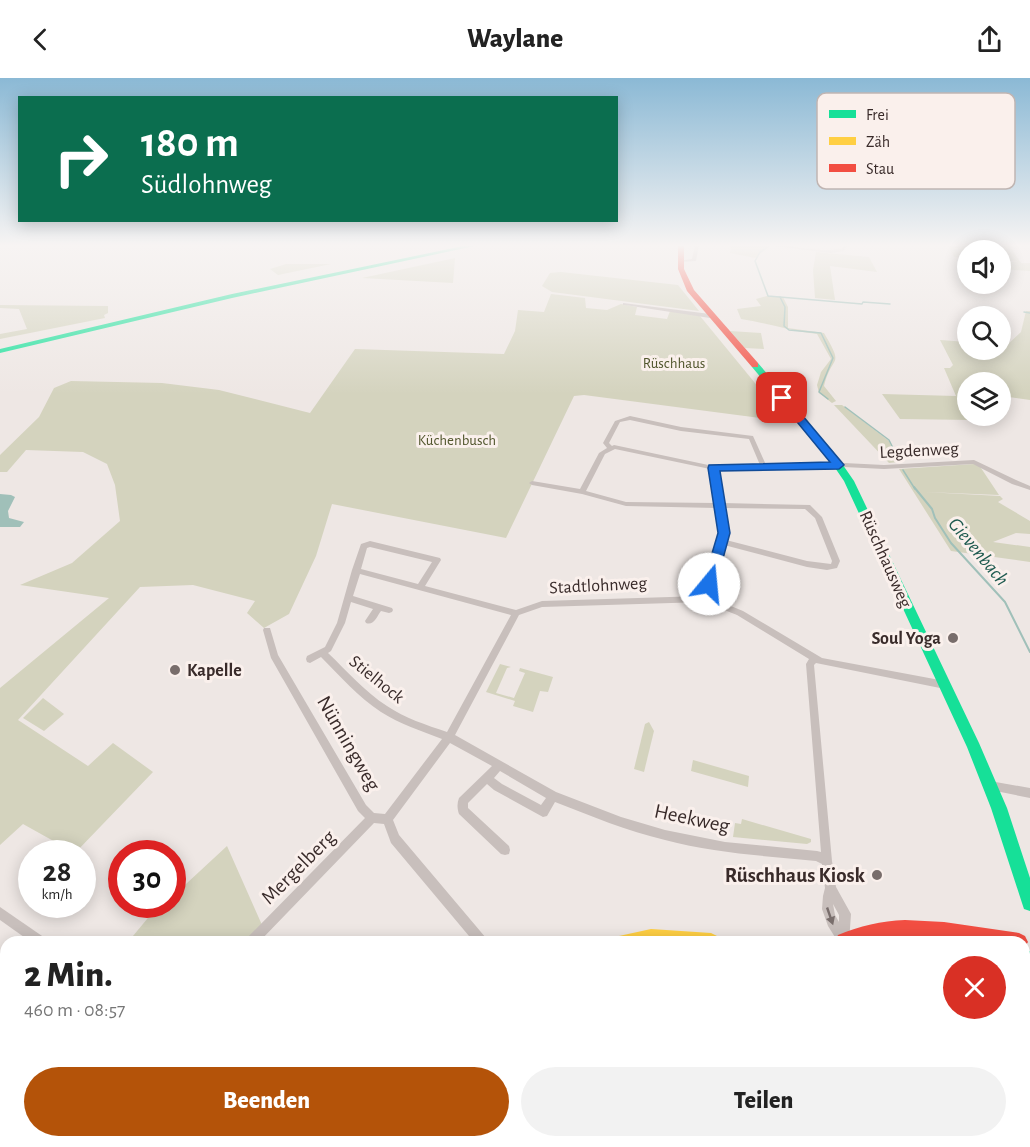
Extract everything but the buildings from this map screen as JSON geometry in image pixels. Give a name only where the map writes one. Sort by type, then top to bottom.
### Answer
[{"type":"main road","points":[[0,346],[217,295]]},
{"type":"main road","points":[[0,351],[235,295]]},
{"type":"main road","name":"Rüschhausweg","points":[[694,295],[839,465],[862,506],[990,786],[1030,903]]},
{"type":"main road","points":[[856,936],[872,931],[902,928],[939,930],[979,936]]},
{"type":"street","points":[[625,304],[710,316]]},
{"type":"street","points":[[582,492],[602,453],[610,448],[606,443],[618,421],[630,418],[681,429],[751,437],[764,467]]},
{"type":"street","name":"Legdenweg","points":[[610,448],[619,447],[713,468],[839,465],[896,467],[974,462],[1030,488]]},
{"type":"street","points":[[705,599],[722,542],[724,521],[713,468]]},
{"type":"street","points":[[532,483],[582,492],[626,504],[807,507],[818,517],[836,561],[834,566],[817,566],[722,542]]},
{"type":"street","name":"Stielhock","points":[[310,659],[328,649],[341,623],[364,546],[370,544],[437,560],[421,586]]},
{"type":"street","points":[[356,570],[421,586],[516,614],[449,737],[387,819],[395,839],[477,936]]},
{"type":"street","points":[[348,598],[390,610]]},
{"type":"street","name":"Stadtlohnweg","points":[[516,614],[542,604],[705,599],[740,613],[814,659],[945,685]]},
{"type":"street","points":[[369,621],[379,607]]},
{"type":"street","name":"Nünningweg","points":[[267,630],[271,648],[285,675],[362,808],[372,818],[387,819]]},
{"type":"street","name":"Stielhock","points":[[322,653],[384,710],[410,723],[449,737]]},
{"type":"street","points":[[814,659],[810,664],[831,888],[826,898],[828,917],[837,936]]},
{"type":"street","name":"Heekweg","points":[[449,737],[553,796],[612,819],[665,835],[725,847],[817,856],[827,861]]},
{"type":"street","points":[[499,766],[463,801],[464,810],[505,850]]},
{"type":"street","points":[[487,778],[498,787],[543,812],[553,796]]},
{"type":"street","points":[[990,786],[1030,793]]},
{"type":"street","name":"Mergelberg","points":[[257,936],[372,818]]},
{"type":"street","points":[[0,913],[33,936]]},
{"type":"green space","name":"Küchenbusch","points":[[551,295],[559,295],[585,298],[586,308],[607,310],[621,304],[637,307],[635,315],[667,319],[670,311],[700,316],[769,400],[791,422],[584,395],[574,396],[506,538],[332,504],[316,556],[289,614],[264,628],[247,613],[255,601],[193,585],[140,587],[18,720],[88,766],[113,743],[153,772],[88,840],[52,840],[23,824],[0,845],[0,688],[109,598],[20,585],[72,563],[120,521],[115,485],[107,464],[83,452],[26,450],[7,472],[0,472],[0,455],[39,417],[54,388],[71,381],[162,383],[219,390],[310,413],[355,349],[504,354],[515,331],[518,310],[544,312]]},
{"type":"green space","points":[[574,295],[686,295],[699,311]]},
{"type":"green space","points":[[815,295],[834,295],[835,300],[815,298]]},
{"type":"green space","points":[[767,296],[783,297],[788,307],[788,328],[824,333],[834,352],[835,361],[824,386],[836,401],[832,403],[819,393],[817,385],[821,372],[831,359],[817,334],[741,319],[737,309],[761,306],[756,299]]},
{"type":"green space","points":[[0,305],[108,306],[108,313],[104,315],[105,318],[0,339],[0,334],[27,329],[19,309],[0,308]]},
{"type":"green space","points":[[1026,311],[1030,311],[1030,400],[1011,397],[1011,372],[957,372],[957,420],[900,419],[882,394],[956,396],[944,368],[950,368],[953,365],[940,340],[957,341],[957,360],[1011,360],[1011,341],[1021,332]]},
{"type":"green space","points":[[730,331],[761,333],[764,349],[745,348]]},
{"type":"green space","points":[[834,405],[842,405],[889,441],[898,462],[889,463]]},
{"type":"green space","points":[[979,465],[999,495],[925,492],[1000,496],[1003,499],[998,502],[1030,521],[1030,534],[1016,533],[993,542],[1030,547],[1030,562],[951,551],[899,469]]},
{"type":"green space","points":[[500,664],[511,667],[507,668],[496,693],[514,698],[525,673],[519,671],[520,668],[553,677],[548,692],[540,691],[533,712],[513,706],[515,701],[486,692]]},
{"type":"green space","points":[[43,698],[64,714],[44,731],[23,718]]},
{"type":"green space","points":[[649,722],[654,731],[644,772],[634,769],[645,724]]},
{"type":"green space","points":[[693,760],[749,776],[748,787],[691,771]]},
{"type":"green space","points":[[742,819],[811,839],[811,842],[807,844],[733,837],[735,823],[741,824]]},
{"type":"green space","points":[[227,846],[262,925],[251,936],[133,936],[148,918],[186,918],[186,884]]},
{"type":"water","points":[[0,494],[15,497],[8,511],[9,518],[24,522],[20,527],[0,527]]},
{"type":"waterway","name":"Gievenbach","points":[[768,295],[780,297]]},
{"type":"waterway","points":[[780,297],[890,304]]},
{"type":"waterway","name":"Gievenbach","points":[[780,297],[785,307],[784,326],[789,330],[821,333],[833,358],[819,392],[828,399]]},
{"type":"waterway","points":[[1024,312],[1030,313]]},
{"type":"waterway","name":"Gievenbach","points":[[845,407],[889,440],[900,462]]},
{"type":"waterway","name":"Gievenbach","points":[[903,470],[915,489]]},
{"type":"waterway","name":"Gievenbach","points":[[914,487],[932,509],[951,543],[1005,602],[1030,652]]},
{"type":"traffic: fast","points":[[0,351],[237,295]]},
{"type":"traffic: fast","points":[[755,365],[833,457],[849,481],[974,747],[999,808],[1030,903]]},
{"type":"traffic: jam","points":[[694,295],[755,365]]},
{"type":"traffic: jam","points":[[858,936],[887,929],[905,928],[978,936]]},
{"type":"place","name":"Soul Yoga","points":[[953,638]]},
{"type":"place","name":"Kapelle","points":[[175,670]]},
{"type":"place","name":"Rüschhaus Kiosk","points":[[877,875]]},
{"type":"route","points":[[709,584],[724,533],[724,521],[713,468],[839,465],[782,398]]},
{"type":"park label","name":"Rüschhaus","points":[[674,363]]}]
